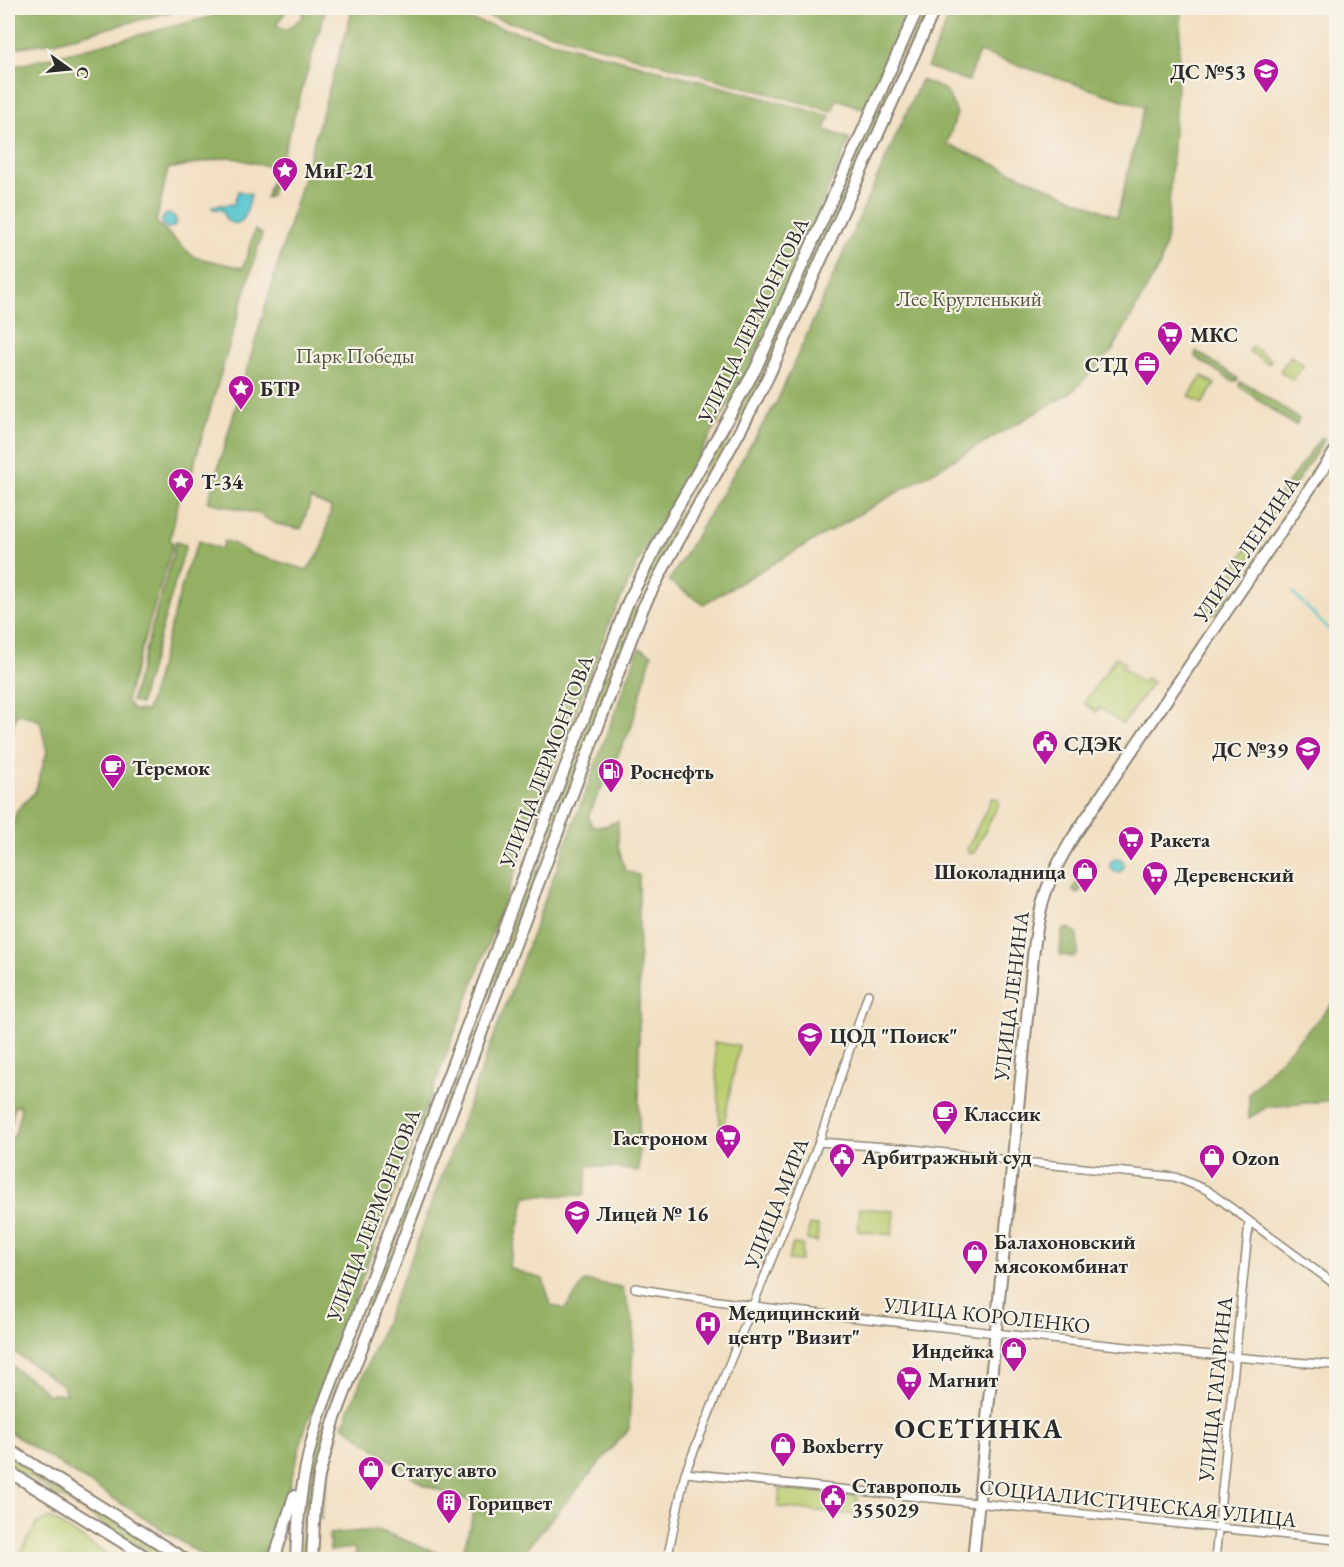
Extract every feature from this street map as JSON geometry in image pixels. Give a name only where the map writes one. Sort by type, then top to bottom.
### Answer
[{"type":"main road","name":"УЛИЦА ЛЕРМОНТОВА","points":[[296,1560],[298,1502],[309,1447],[330,1383],[628,602],[666,528],[756,368],[918,8]]},
{"type":"main road","name":"УЛИЦА ЛЕРМОНТОВА","points":[[312,1560],[319,1476],[334,1421],[643,608],[769,375],[935,8]]},
{"type":"main road","points":[[756,368],[769,375]]},
{"type":"main road","name":"УЛИЦА ЛЕНИНА","points":[[973,1560],[1035,934],[1050,878],[1074,836],[1336,450]]},
{"type":"main road","points":[[478,998],[495,1002]]},
{"type":"main road","points":[[274,1560],[309,1447]]},
{"type":"main road","points":[[8,1449],[186,1560]]},
{"type":"main road","points":[[8,1471],[151,1560]]},
{"type":"main road","name":"УЛИЦА ЛЕРМОНТОВА","points":[[313,1538],[318,1560]]},
{"type":"street","name":"УЛИЦА МИРА","points":[[667,1560],[685,1473],[819,1142],[868,994]]},
{"type":"street","points":[[819,1142],[912,1149],[1175,1177],[1207,1191],[1336,1285]]},
{"type":"street","name":"УЛИЦА ГАГАРИНА","points":[[1215,1560],[1249,1222]]},
{"type":"street","name":"УЛИЦА КОРОЛЕНКО","points":[[635,1288],[754,1305],[995,1333],[1234,1358],[1336,1365]]},
{"type":"street","name":"СОЦИАЛИСТИЧЕСКАЯ УЛИЦА","points":[[685,1473],[1336,1540]]},
{"type":"green space","points":[[8,8],[186,8],[54,42],[8,49]]},
{"type":"green space","name":"Парк Победы","points":[[245,8],[288,8],[276,25],[286,30],[303,17],[302,8],[326,8],[271,195],[266,198],[275,168],[229,157],[168,169],[156,222],[194,257],[243,268],[255,230],[262,234],[187,488],[180,495],[170,540],[173,544],[126,700],[133,710],[147,711],[187,567],[199,541],[221,549],[224,541],[233,543],[249,553],[307,570],[322,549],[331,508],[311,499],[301,529],[276,524],[259,514],[208,502],[353,8],[427,8],[830,116],[825,130],[850,139],[749,369],[644,551],[610,621],[305,1429],[274,1541],[259,1557],[250,1560],[208,1559],[8,1431],[8,1364],[40,1386],[47,1394],[66,1394],[62,1385],[8,1348],[8,1147],[16,1131],[21,1107],[15,1105],[8,1132],[8,841],[17,810],[35,792],[47,752],[40,721],[18,713],[11,729],[8,727],[8,116],[12,112],[10,99],[8,99],[8,68]]},
{"type":"green space","points":[[458,8],[910,8],[864,109],[837,99],[832,111]]},
{"type":"green space","points":[[924,8],[929,8],[768,366],[765,367],[763,363]]},
{"type":"green space","name":"Лес Кругленький","points":[[953,8],[1182,8],[1167,237],[1160,265],[1112,351],[1072,392],[703,604],[669,581],[777,401],[921,80],[946,90],[957,113],[947,144],[1117,217],[1144,107],[979,52],[968,81],[927,67]]},
{"type":"green space","points":[[1252,346],[1271,360],[1268,364],[1249,351]]},
{"type":"green space","points":[[1196,351],[1238,378],[1237,381],[1232,381],[1195,357]]},
{"type":"green space","points":[[1290,356],[1304,365],[1293,380],[1280,371]]},
{"type":"green space","points":[[758,375],[762,377],[735,429],[675,532],[641,597],[638,594],[652,566]]},
{"type":"green space","points":[[1202,376],[1215,384],[1202,404],[1189,396]]},
{"type":"green space","points":[[1240,382],[1252,387],[1299,419],[1296,425],[1239,386]]},
{"type":"green space","points":[[1321,437],[1325,439],[1276,513],[1271,513],[1270,508]]},
{"type":"green space","points":[[176,542],[186,545],[140,704],[131,701]]},
{"type":"green space","points":[[1247,548],[1253,553],[1242,570],[1236,566]]},
{"type":"green space","points":[[1234,570],[1240,575],[1215,614],[1211,615],[1206,611]]},
{"type":"green space","points":[[632,606],[637,608],[489,994],[486,996],[485,992]]},
{"type":"green space","points":[[639,648],[652,654],[631,728],[588,816],[592,826],[605,826],[618,821],[618,846],[625,871],[639,875],[639,1171],[588,1165],[584,1195],[526,1196],[509,1268],[543,1279],[551,1305],[565,1309],[585,1281],[622,1287],[634,1325],[629,1429],[517,1559],[461,1559],[476,1503],[424,1485],[343,1425],[413,1253]]},
{"type":"green space","points":[[1116,657],[1125,663],[1122,667],[1142,683],[1146,678],[1153,682],[1123,724],[1100,708],[1096,712],[1084,703]]},
{"type":"green space","points":[[992,798],[998,799],[999,803],[974,853],[969,853],[967,849]]},
{"type":"green space","points":[[1088,862],[1093,862],[1097,866],[1096,871],[1092,873],[1078,893],[1075,892],[1073,889]]},
{"type":"green space","points":[[1068,928],[1077,933],[1078,954],[1074,957],[1061,955],[1060,951],[1062,931]]},
{"type":"green space","points":[[1336,1000],[1336,1100],[1267,1107],[1249,1118],[1249,1093]]},
{"type":"green space","points":[[482,1002],[485,1006],[329,1419],[312,1488],[307,1559],[302,1560],[308,1488],[325,1418]]},
{"type":"green space","points":[[714,1042],[739,1046],[721,1138]]},
{"type":"green space","points":[[860,1208],[894,1211],[892,1235],[858,1231]]},
{"type":"green space","points":[[809,1225],[818,1226],[817,1242],[807,1240]]},
{"type":"green space","points":[[793,1244],[803,1245],[801,1261],[788,1260]]},
{"type":"green space","points":[[337,1435],[326,1483],[321,1519],[319,1516],[322,1482],[334,1436]]},
{"type":"green space","points":[[8,1457],[173,1559],[162,1559],[8,1464]]},
{"type":"green space","points":[[780,1489],[858,1496],[856,1515],[778,1507]]},
{"type":"green space","points":[[50,1518],[115,1559],[17,1559],[37,1523]]},
{"type":"green space","points":[[374,1530],[453,1559],[357,1559],[354,1548],[330,1551],[329,1534]]},
{"type":"water","points":[[238,191],[251,194],[245,217],[237,223],[232,223],[226,220],[223,210],[213,209],[212,206],[234,204]]},
{"type":"water","points":[[169,214],[174,216],[176,221],[174,226],[169,228],[164,226],[162,221],[164,216]]},
{"type":"water","points":[[1114,858],[1120,858],[1124,865],[1120,872],[1114,872],[1110,868],[1110,862]]},
{"type":"waterway","points":[[1293,593],[1336,637]]},
{"type":"place","name":"ДС №53","points":[[1266,94]]},
{"type":"place","name":"МиГ-21","points":[[285,193]]},
{"type":"place","name":"МКС","points":[[1170,357]]},
{"type":"place","name":"СТД","points":[[1147,387]]},
{"type":"place","name":"БТР","points":[[241,411]]},
{"type":"place","name":"Т-34","points":[[181,504]]},
{"type":"place","name":"СДЭК","points":[[1045,766]]},
{"type":"place","name":"ДС №39","points":[[1308,772]]},
{"type":"place","name":"Теремок","points":[[113,790]]},
{"type":"place","name":"Роснефть","points":[[611,794]]},
{"type":"place","name":"Ракета","points":[[1131,862]]},
{"type":"place","name":"Шоколадница","points":[[1085,894]]},
{"type":"place","name":"Деревенский","points":[[1155,897]]},
{"type":"place","name":"ЦОД \"Поиск\"","points":[[810,1058]]},
{"type":"place","name":"Классик","points":[[945,1136]]},
{"type":"place","name":"Гастроном","points":[[728,1160]]},
{"type":"place","name":"Арбитражный суд","points":[[842,1179]]},
{"type":"place","name":"Ozon","points":[[1212,1180]]},
{"type":"place","name":"Лицей № 16","points":[[577,1236]]},
{"type":"place","name":"Балахоновский мясокомбинат","points":[[975,1276]]},
{"type":"place","name":"Медицинский центр \"Визит\"","points":[[708,1347]]},
{"type":"place","name":"Индейка","points":[[1014,1373]]},
{"type":"place","name":"Магнит","points":[[909,1402]]},
{"type":"place","name":"Boxberry","points":[[783,1468]]},
{"type":"place","name":"Статус авто","points":[[371,1492]]},
{"type":"place","name":"Ставрополь 355029","points":[[833,1520]]},
{"type":"place","name":"Горицвет","points":[[449,1525]]},
{"type":"district","name":"ОСЕТИНКА","points":[[979,1428]]}]
